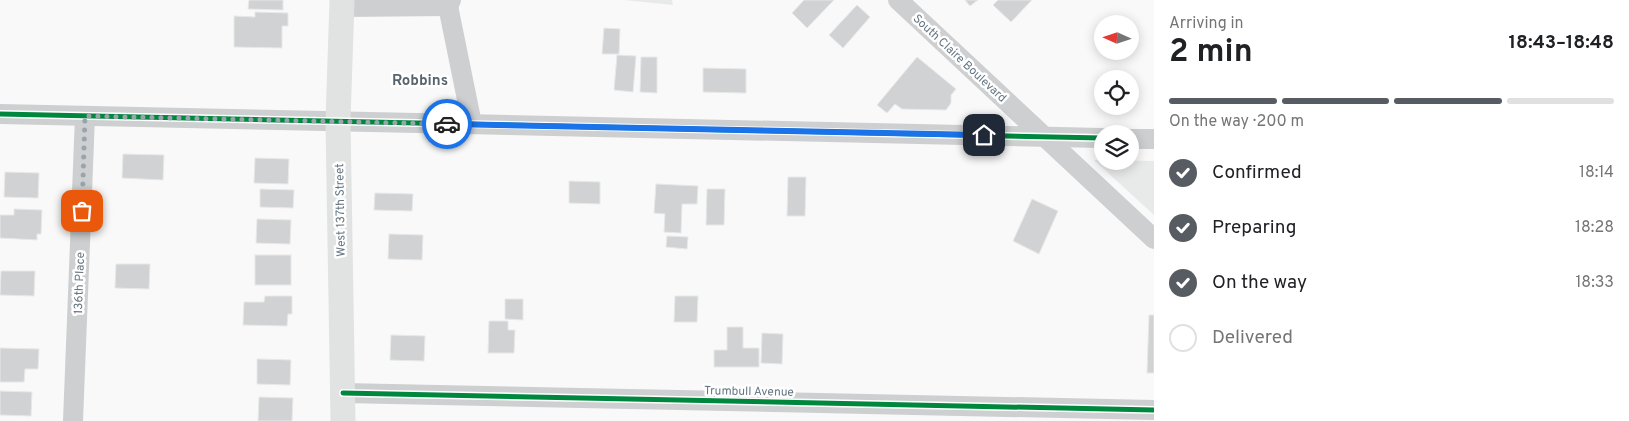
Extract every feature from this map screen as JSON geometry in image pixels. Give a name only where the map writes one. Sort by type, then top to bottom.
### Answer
[{"type":"main road","name":"West 137th Street","points":[[342,3],[338,121],[344,421]]},
{"type":"street","name":"South Claire Boulevard","points":[[898,0],[1154,239]]},
{"type":"street","points":[[342,3],[449,3],[472,124]]},
{"type":"street","points":[[0,114],[1094,138]]},
{"type":"street","name":"136th Place","points":[[74,421],[85,116]]},
{"type":"street","points":[[1139,139],[1154,139]]},
{"type":"street","name":"Trumbull Avenue","points":[[343,393],[1154,410]]},
{"type":"shaded area","points":[[624,0],[672,0],[673,5]]},
{"type":"shaded area","points":[[1139,161],[1154,161],[1154,215],[1105,170],[1139,170]]},
{"type":"building","points":[[249,0],[283,0],[283,10],[248,9]]},
{"type":"building","points":[[804,0],[834,0],[807,28],[792,13]]},
{"type":"building","points":[[965,0],[978,0],[970,6]]},
{"type":"building","points":[[998,0],[1032,0],[1011,22],[993,5]]},
{"type":"building","points":[[857,5],[870,17],[843,48],[829,35]]},
{"type":"building","points":[[255,12],[288,13],[288,26],[282,26],[282,48],[234,47],[234,16],[255,17]]},
{"type":"building","points":[[604,28],[620,29],[619,54],[602,54]]},
{"type":"building","points":[[617,55],[636,56],[633,92],[614,90]]},
{"type":"building","points":[[641,57],[657,57],[657,93],[640,92]]},
{"type":"building","points":[[917,57],[956,89],[951,95],[951,103],[946,110],[902,109],[895,104],[887,113],[877,105]]},
{"type":"building","points":[[703,68],[746,69],[746,93],[703,92]]},
{"type":"building","points":[[123,154],[164,155],[163,180],[122,178]]},
{"type":"building","points":[[255,158],[289,159],[288,184],[254,183]]},
{"type":"building","points":[[5,172],[39,173],[38,198],[4,197]]},
{"type":"building","points":[[788,177],[806,177],[805,216],[787,216]]},
{"type":"building","points":[[569,181],[600,182],[600,204],[569,203]]},
{"type":"building","points":[[656,184],[698,186],[697,204],[682,204],[681,233],[664,232],[665,214],[654,213]]},
{"type":"building","points":[[260,189],[294,190],[293,208],[260,207]]},
{"type":"building","points":[[707,189],[725,189],[724,225],[706,225]]},
{"type":"building","points":[[375,193],[413,194],[412,211],[374,210]]},
{"type":"building","points":[[1032,199],[1058,211],[1039,254],[1013,241]]},
{"type":"building","points":[[14,209],[42,210],[41,234],[37,234],[37,240],[0,238],[0,215],[14,215]]},
{"type":"building","points":[[257,219],[291,220],[290,244],[256,243]]},
{"type":"building","points":[[389,234],[423,235],[422,260],[388,259]]},
{"type":"building","points":[[667,236],[688,237],[687,249],[666,247]]},
{"type":"building","points":[[255,255],[291,255],[291,285],[255,285]]},
{"type":"building","points":[[116,264],[150,264],[149,289],[115,288]]},
{"type":"building","points":[[1,271],[35,271],[34,296],[0,295]]},
{"type":"building","points":[[265,296],[292,296],[292,314],[288,314],[287,326],[243,325],[244,302],[264,302]]},
{"type":"building","points":[[675,296],[698,296],[697,322],[674,322]]},
{"type":"building","points":[[505,299],[523,299],[523,320],[505,319]]},
{"type":"building","points":[[1149,315],[1154,315],[1154,373],[1147,373]]},
{"type":"building","points":[[489,321],[508,321],[508,330],[515,330],[514,353],[488,353]]},
{"type":"building","points":[[727,327],[743,327],[743,348],[759,348],[759,367],[714,367],[714,350],[727,350]]},
{"type":"building","points":[[762,333],[783,334],[782,364],[761,363]]},
{"type":"building","points":[[391,335],[425,336],[424,361],[390,360]]},
{"type":"building","points":[[0,348],[39,349],[38,369],[25,369],[24,382],[0,382]]},
{"type":"building","points":[[257,359],[291,360],[290,385],[257,384]]},
{"type":"building","points":[[0,391],[32,392],[31,416],[0,415]]},
{"type":"building","points":[[259,397],[293,398],[292,421],[258,421]]},
{"type":"cycle path","points":[[0,114],[1094,138]]},
{"type":"cycle path","points":[[343,393],[1154,410]]},
{"type":"way so far","points":[[82,211],[85,116],[447,124]]},
{"type":"district","name":"Robbins","points":[[420,80]]},
{"type":"route","points":[[447,124],[984,135]]}]
